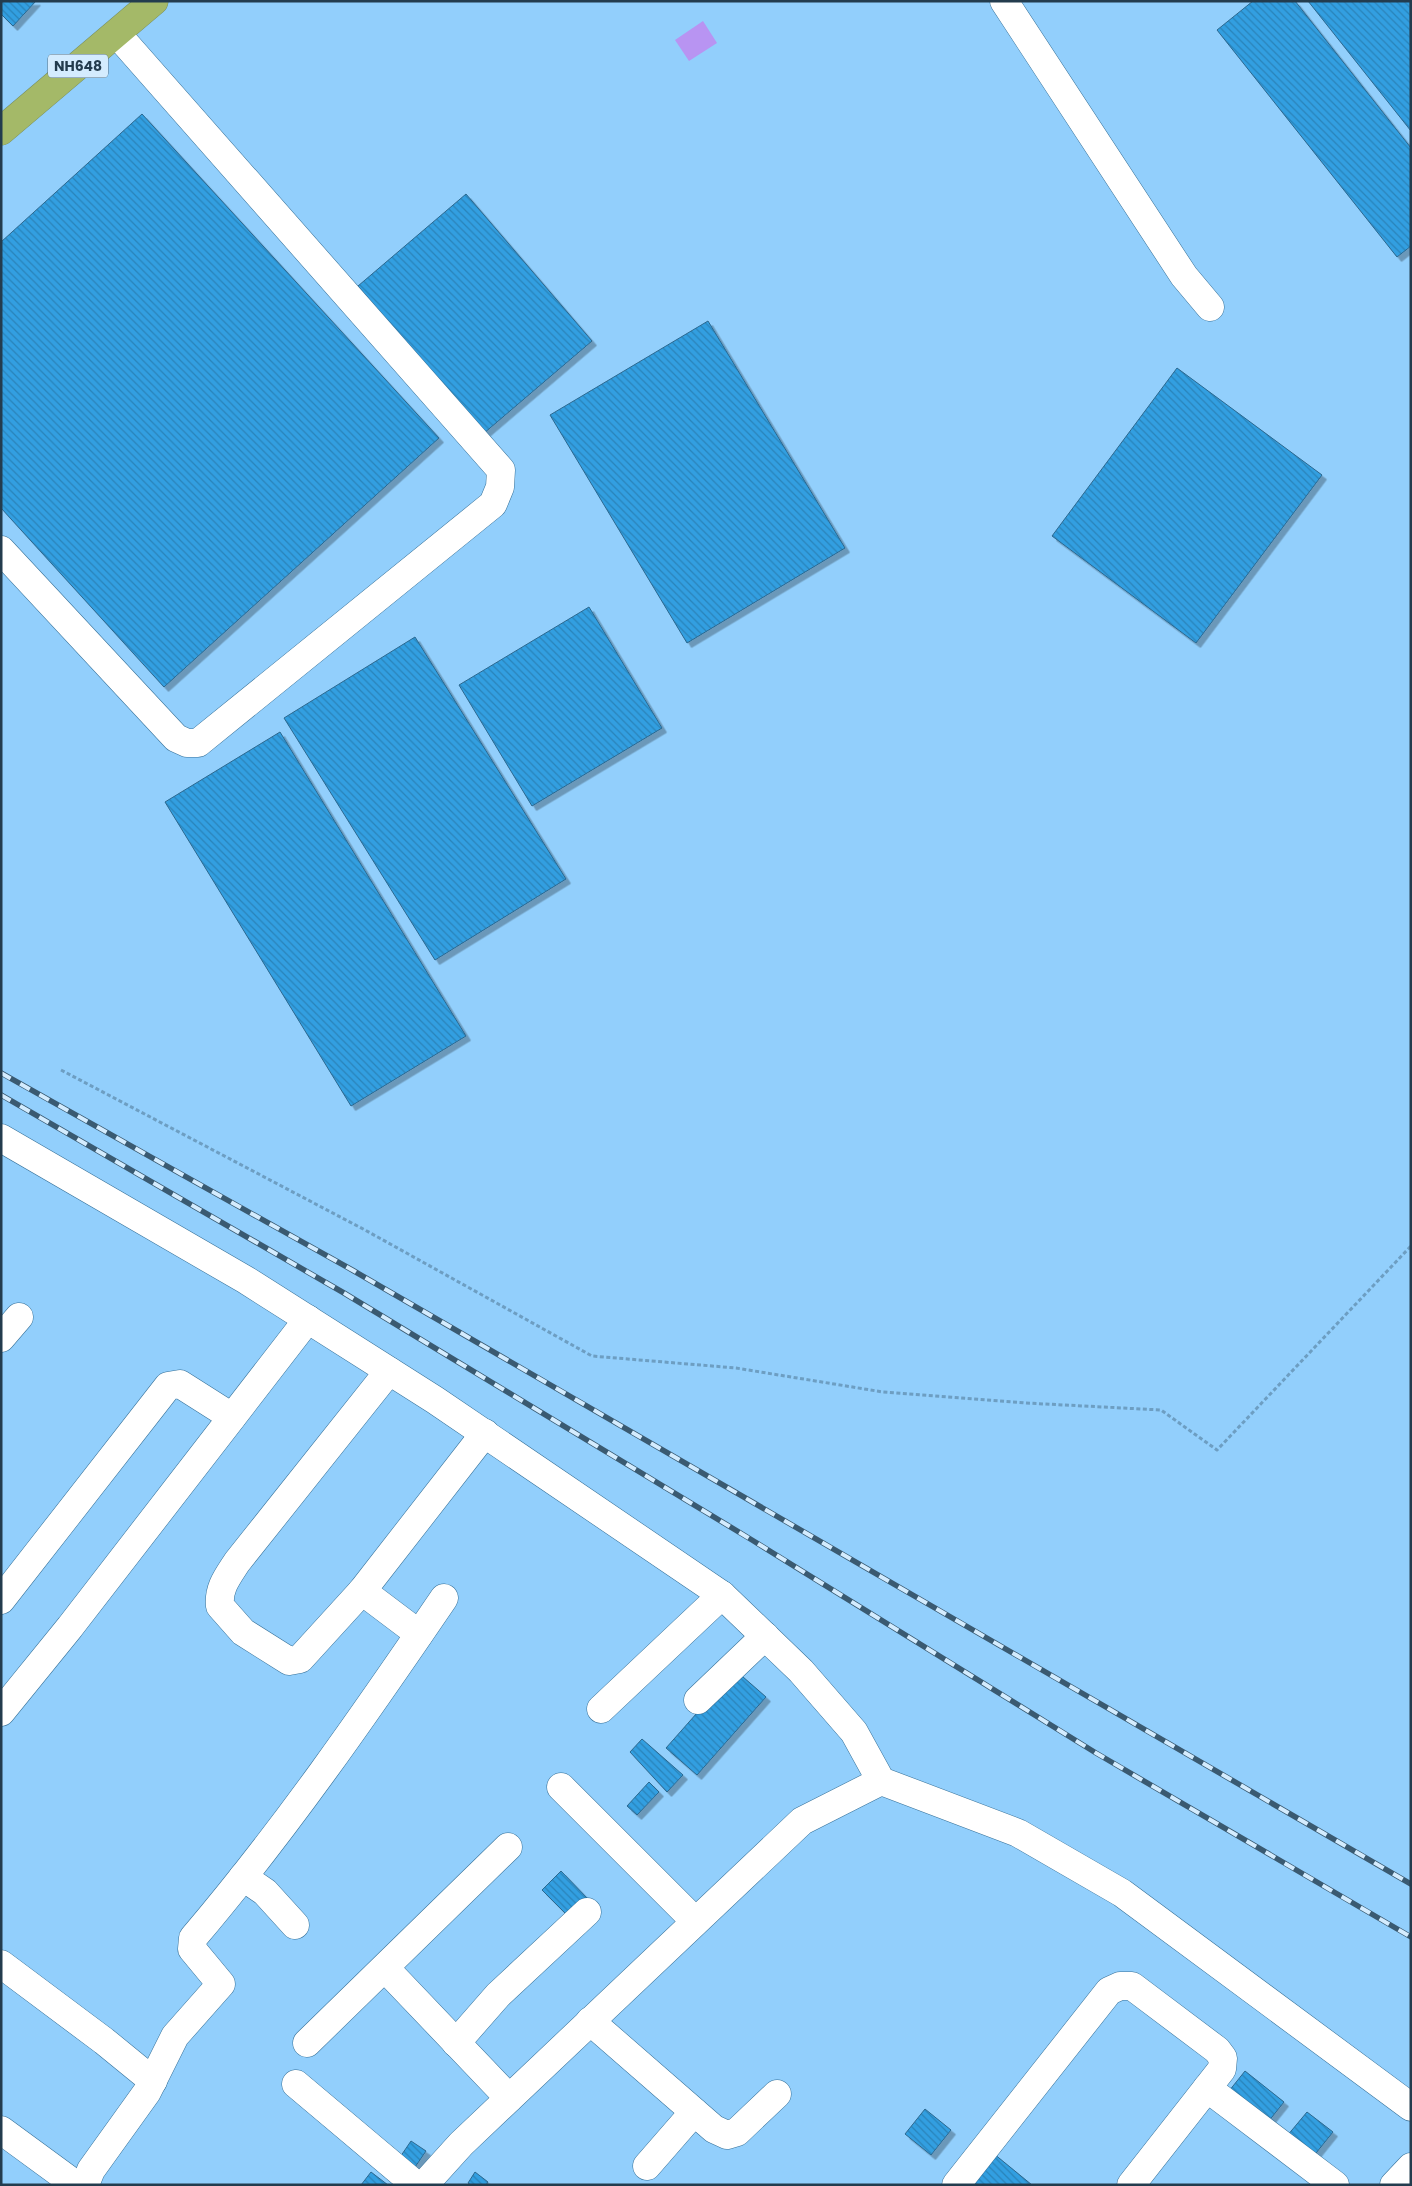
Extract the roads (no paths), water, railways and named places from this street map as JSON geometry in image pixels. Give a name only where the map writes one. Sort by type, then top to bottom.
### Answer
[{"type":"highway","name":"NH648","points":[[5,121],[116,34],[154,1]]},
{"type":"street","points":[[1004,1],[1184,276],[1210,308]]},
{"type":"street","points":[[1,550],[176,738],[186,743],[198,743],[492,504],[500,487],[501,470],[116,34]]},
{"type":"street","points":[[1,1138],[246,1280],[308,1319],[485,1433],[722,1595],[801,1671],[854,1732],[881,1781],[1018,1833],[1122,1893],[1411,2107]]},
{"type":"street","points":[[1,1338],[19,1317]]},
{"type":"street","points":[[1,1712],[308,1319]]},
{"type":"street","points":[[389,1371],[237,1562],[220,1592],[220,1606],[243,1632],[289,1661],[300,1659],[362,1591],[485,1433]]},
{"type":"street","points":[[1,1600],[168,1386],[180,1384],[232,1417]]},
{"type":"street","points":[[362,1591],[420,1634]]},
{"type":"street","points":[[602,1709],[722,1595]]},
{"type":"street","points":[[85,2185],[91,2170],[153,2081],[175,2036],[221,1984],[192,1949],[193,1938],[243,1877],[392,1674],[444,1598]]},
{"type":"street","points":[[698,1700],[765,1636]]},
{"type":"street","points":[[424,2185],[461,2144],[802,1821],[881,1781]]},
{"type":"street","points":[[561,1787],[695,1921]]},
{"type":"street","points":[[307,2043],[508,1848]]},
{"type":"street","points":[[243,1877],[265,1892],[295,1925]]},
{"type":"street","points":[[456,2043],[498,1995],[586,1912]]},
{"type":"street","points":[[1,1964],[104,2040],[153,2081]]},
{"type":"street","points":[[385,1968],[509,2098]]},
{"type":"street","points":[[956,2185],[1109,1991],[1120,1986],[1132,1986],[1217,2050],[1223,2058],[1222,2069],[1132,2185]]},
{"type":"street","points":[[590,2021],[714,2129],[727,2134],[737,2132],[777,2094]]},
{"type":"street","points":[[296,2084],[416,2185]]},
{"type":"street","points":[[1207,2088],[1335,2185]]},
{"type":"street","points":[[648,2166],[694,2112]]},
{"type":"street","points":[[1,2130],[76,2185]]},
{"type":"street","points":[[1394,2185],[1411,2167]]},
{"type":"railway","points":[[1,1073],[354,1271],[1411,1884]]},
{"type":"railway","points":[[1,1095],[344,1293],[752,1540],[1096,1753],[1411,1937]]}]
